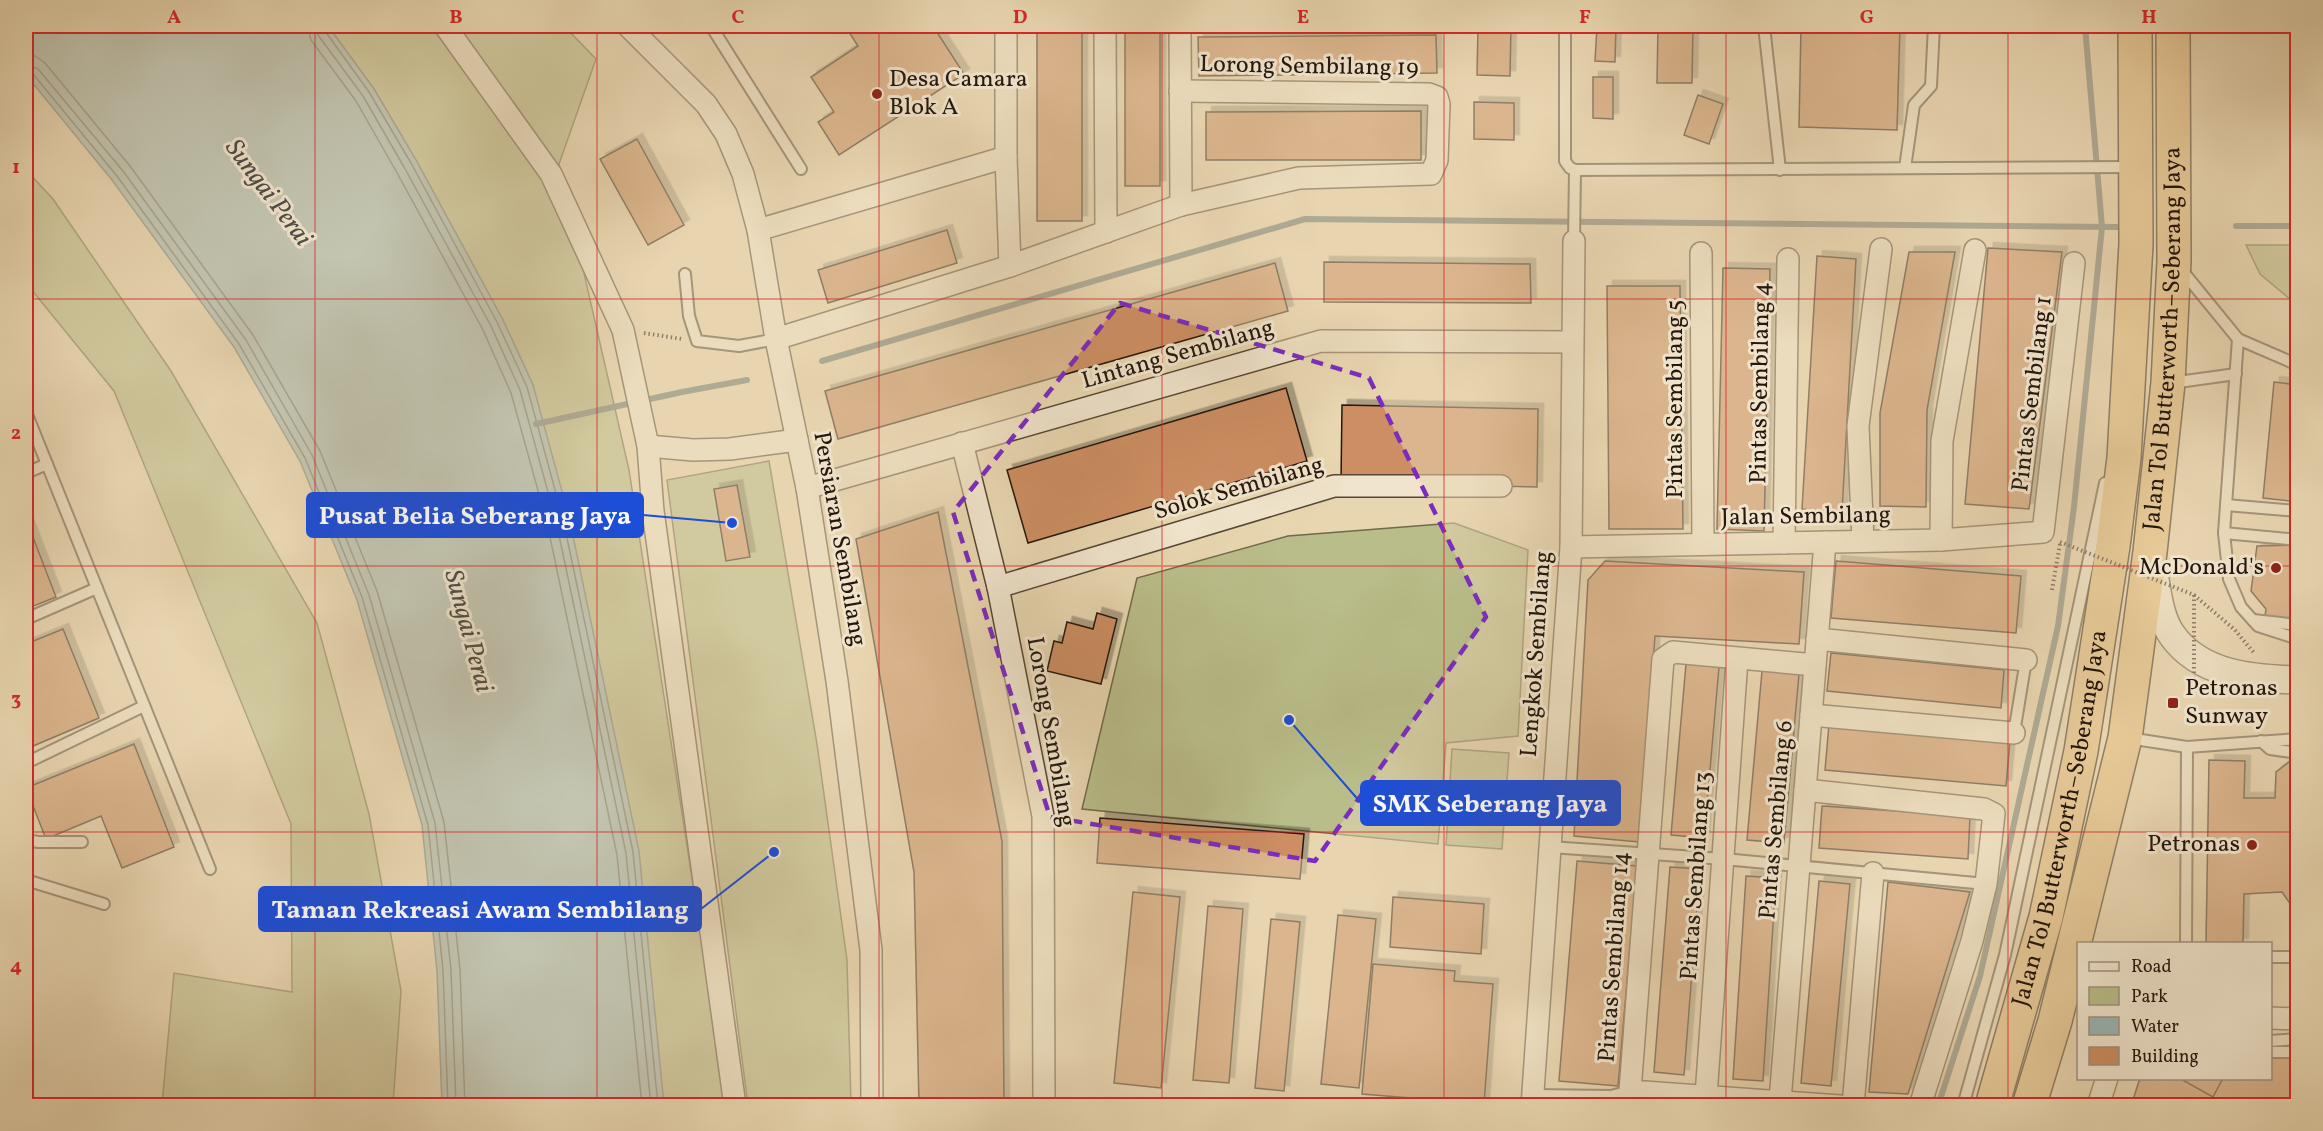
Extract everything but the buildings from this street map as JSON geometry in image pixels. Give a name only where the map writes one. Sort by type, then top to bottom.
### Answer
[{"type":"highway","name":"Jalan Tol Butterworth–Seberang Jaya","points":[[1992,1106],[2046,917],[2080,751],[2113,546],[2124,458],[2136,244],[2125,167],[2135,26]]},
{"type":"highway","name":"Jalan Tol Butterworth–Seberang Jaya","points":[[2079,942],[2125,738],[2150,552],[2168,384],[2175,261],[2173,26]]},
{"type":"highway","name":"Jalan Tol Butterworth–Seberang Jaya","points":[[2029,1106],[2074,965]]},
{"type":"street","points":[[445,26],[551,174],[623,330],[648,446],[654,523],[735,1106]]},
{"type":"street","name":"Persiaran Sembilang","points":[[628,26],[706,104],[726,134],[743,174],[758,230],[776,339],[807,488],[837,681],[871,950],[872,1106]]},
{"type":"street","points":[[1005,26],[1010,266]]},
{"type":"street","points":[[1105,26],[1107,232]]},
{"type":"street","points":[[776,339],[1010,266],[1181,205],[1180,26]]},
{"type":"street","points":[[2174,90],[2185,26]]},
{"type":"street","name":"Lorong Sembilang 19","points":[[1180,91],[1417,94],[1437,97],[1439,104],[1437,160],[1431,174],[1299,178],[1181,205]]},
{"type":"street","points":[[758,230],[1006,157]]},
{"type":"street","name":"Lengkok Sembilang","points":[[1532,1100],[1571,547],[1574,241]]},
{"type":"street","points":[[1863,541],[1858,426],[1881,249]]},
{"type":"street","points":[[1941,540],[1942,441],[1975,250]]},
{"type":"street","name":"Pintas Sembilang 5","points":[[1701,254],[1702,544]]},
{"type":"street","name":"Pintas Sembilang 4","points":[[1784,543],[1788,259]]},
{"type":"street","name":"Pintas Sembilang 1","points":[[2043,532],[2074,263]]},
{"type":"street","name":"Lintang Sembilang","points":[[807,488],[1322,341],[1572,342]]},
{"type":"street","points":[[648,446],[693,450],[721,449],[797,440]]},
{"type":"street","name":"Lorong Sembilang","points":[[962,443],[998,586],[1042,816],[1044,1106]]},
{"type":"street","name":"Solok Sembilang","points":[[998,586],[1334,486],[1501,486]]},
{"type":"street","name":"Jalan Sembilang","points":[[1571,547],[1941,540],[2043,532]]},
{"type":"street","name":"Pintas Sembilang 6","points":[[1780,1101],[1825,542]]},
{"type":"street","points":[[2150,552],[2161,608],[2171,634],[2186,649],[2208,665],[2230,674],[2298,680]]},
{"type":"street","points":[[1817,639],[2026,660]]},
{"type":"street","name":"Pintas Sembilang 14","points":[[1630,1091],[1663,659],[1673,652],[1815,665]]},
{"type":"street","name":"Pintas Sembilang 13","points":[[1706,1096],[1737,659]]},
{"type":"street","points":[[1811,715],[2014,733]]},
{"type":"street","points":[[1805,790],[1984,809],[1994,814],[1986,884],[1972,941],[1920,1106]]},
{"type":"street","points":[[1853,1106],[1873,873]]},
{"type":"street","points":[[2272,1018],[2298,1019]]},
{"type":"street","points":[[2098,1106],[2106,1080]]},
{"type":"street","points":[[1630,1091],[1840,1106]]},
{"type":"lane","points":[[711,26],[801,169]]},
{"type":"lane","points":[[1564,26],[1565,161],[1570,168],[1575,170],[2125,167]]},
{"type":"lane","points":[[1764,26],[1780,170]]},
{"type":"lane","points":[[1905,168],[1914,105],[1931,86],[1934,26]]},
{"type":"lane","points":[[1574,241],[1575,170]]},
{"type":"lane","points":[[2175,261],[2238,339],[2298,365]]},
{"type":"lane","points":[[685,274],[688,316],[697,341],[739,346],[776,339]]},
{"type":"lane","points":[[2238,339],[2224,533],[2229,579],[2241,607],[2258,626],[2298,639]]},
{"type":"lane","points":[[2113,448],[2130,367]]},
{"type":"lane","points":[[2168,384],[2235,374]]},
{"type":"lane","points":[[26,412],[210,869]]},
{"type":"lane","points":[[26,473],[47,464]]},
{"type":"lane","points":[[1963,1106],[2005,955],[2108,471]]},
{"type":"lane","points":[[2226,505],[2298,511]]},
{"type":"lane","points":[[2224,533],[2298,540]]},
{"type":"lane","points":[[26,619],[97,588]]},
{"type":"lane","points":[[2252,620],[2298,626]]},
{"type":"lane","points":[[2014,733],[2026,660]]},
{"type":"lane","points":[[26,763],[144,706]]},
{"type":"lane","points":[[2125,738],[2187,747],[2298,739]]},
{"type":"lane","points":[[2261,741],[2270,749],[2298,753]]},
{"type":"lane","points":[[2186,942],[2187,747]]},
{"type":"lane","points":[[26,840],[82,842]]},
{"type":"lane","points":[[1550,847],[1724,859],[1986,884]]},
{"type":"lane","points":[[26,880],[104,904]]},
{"type":"lane","points":[[2272,957],[2298,957]]},
{"type":"lane","points":[[2272,1041],[2298,1039]]},
{"type":"lane","points":[[2272,1052],[2298,1052]]},
{"type":"lane","points":[[1532,1100],[1611,1096],[1630,1091]]},
{"type":"path","points":[[623,330],[697,341]]},
{"type":"path","points":[[2052,590],[2060,542],[2194,595],[2235,630],[2257,656]]},
{"type":"path","points":[[2194,595],[2194,684]]},
{"type":"highlighted area","points":[[1120,303],[1369,378],[1486,617],[1315,861],[1050,817],[953,512]]},
{"type":"green space","points":[[328,26],[564,26],[596,59],[559,164],[629,470],[727,1105],[664,1105],[533,385],[503,320],[416,160],[374,89]]},
{"type":"green space","points":[[26,170],[53,199],[171,371],[317,623],[369,814],[401,991],[393,1105],[162,1105],[174,973],[292,992],[291,824],[114,391],[26,283]]},
{"type":"green space","points":[[2246,245],[2297,245],[2297,305],[2260,274]]},
{"type":"green space","points":[[769,461],[817,744],[847,960],[851,1105],[748,1105],[667,480]]},
{"type":"green space","points":[[1454,523],[1528,550],[1518,736],[1446,743],[1438,844],[1082,809],[1137,578],[1288,536]]},
{"type":"green space","points":[[1452,749],[1509,753],[1502,849],[1446,845]]},
{"type":"water","name":"Sungai Perai","points":[[26,26],[328,26],[374,89],[416,160],[503,320],[533,385],[569,517],[639,851],[664,1105],[442,1105],[437,971],[422,825],[357,600],[300,461],[234,347],[112,180],[26,75]]},
{"type":"waterway","points":[[1938,1106],[1980,976],[2058,626],[2074,507],[2102,227],[2085,26]]},
{"type":"waterway","points":[[822,361],[1305,219],[2117,227]]},
{"type":"waterway","points":[[2236,226],[2298,226]]},
{"type":"waterway","points":[[536,424],[747,380]]},
{"type":"place","name":"Desa Camara Blok A","points":[[877,94]]},
{"type":"place","name":"Pusat Belia Seberang Jaya","points":[[732,523]]},
{"type":"place","name":"McDonald's","points":[[2276,568]]},
{"type":"place","name":"Petronas Sunway","points":[[2173,703]]},
{"type":"place","name":"SMK Seberang Jaya","points":[[1289,720]]},
{"type":"place","name":"Petronas","points":[[2252,845]]},
{"type":"place","name":"Taman Rekreasi Awam Sembilang","points":[[774,852]]}]
